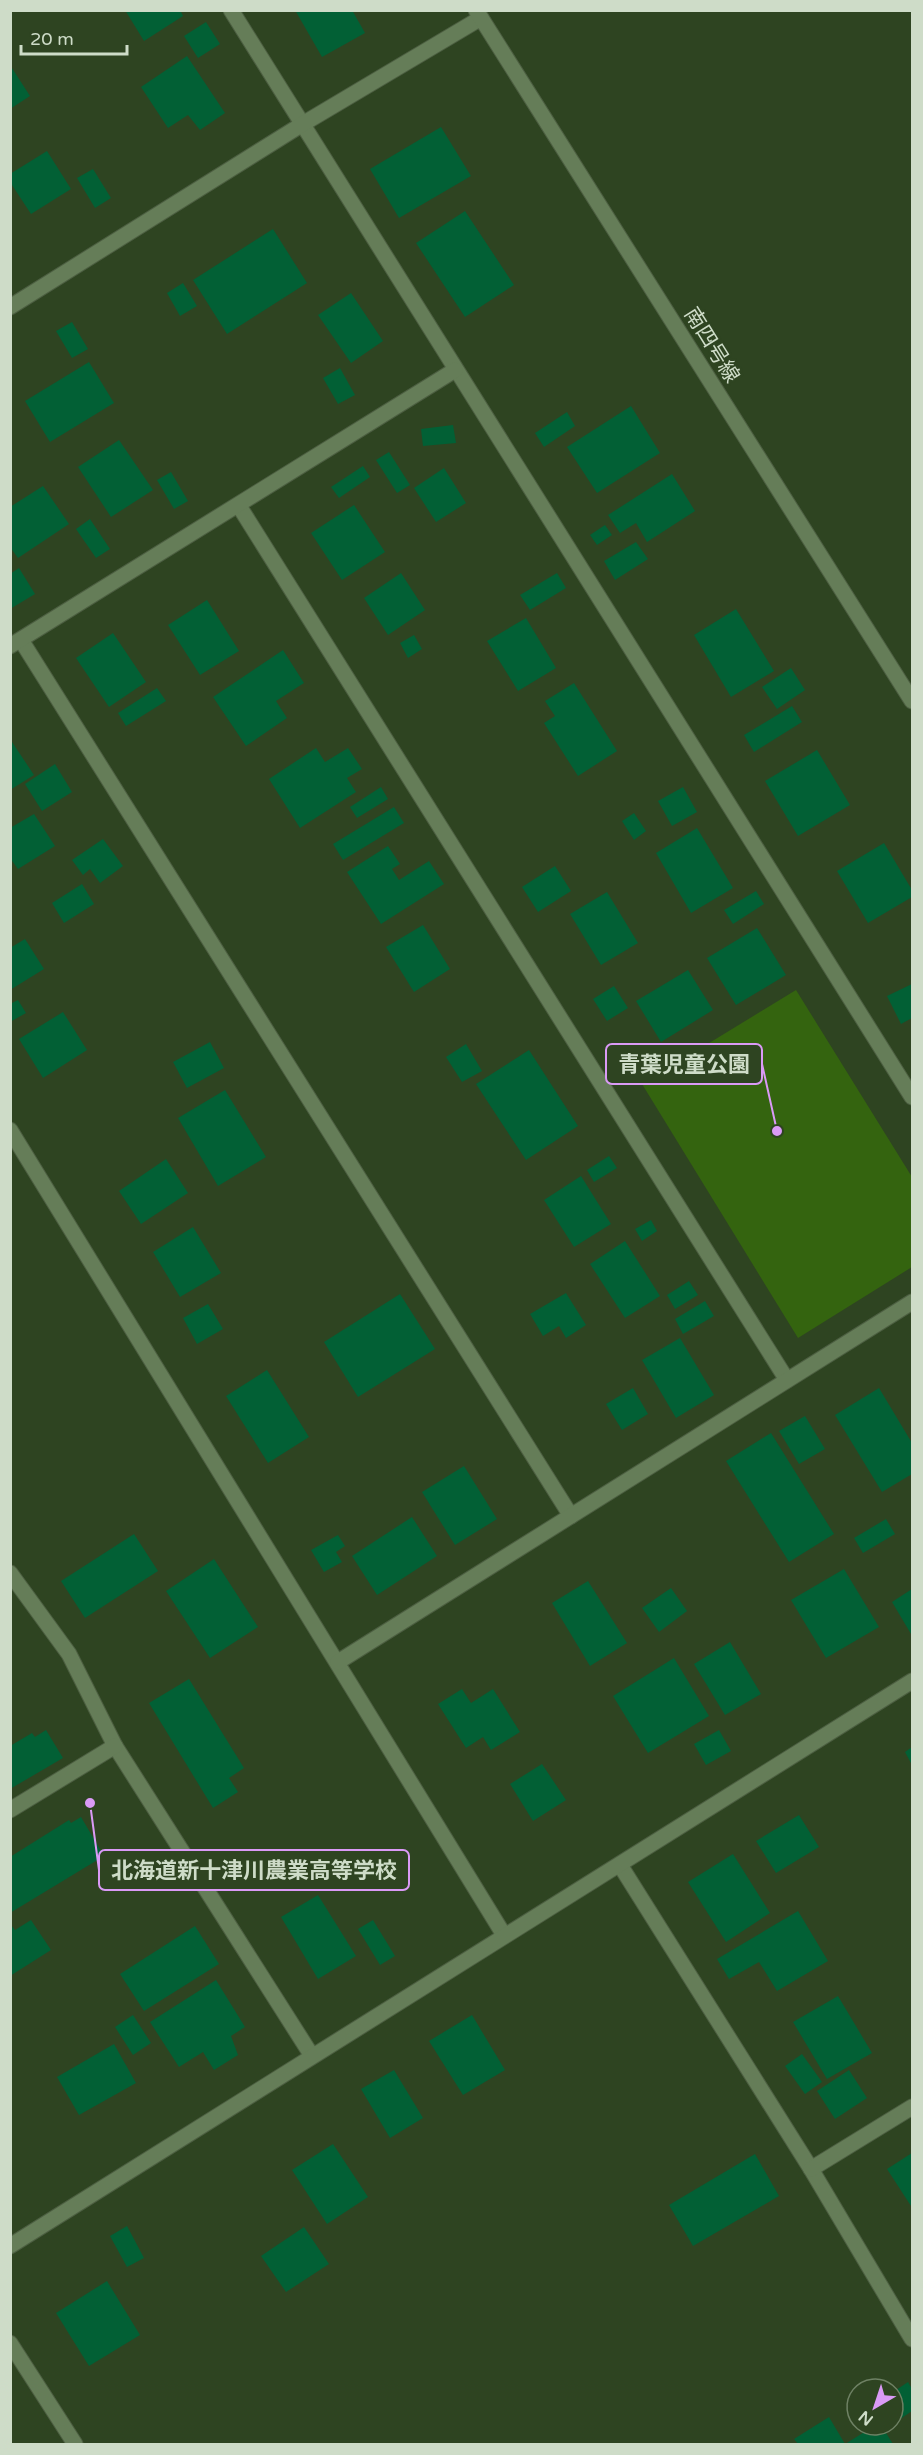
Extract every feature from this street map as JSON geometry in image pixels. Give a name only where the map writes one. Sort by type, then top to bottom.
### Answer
[{"type":"street","points":[[231,10],[912,1097]]},
{"type":"street","points":[[10,307],[478,14]]},
{"type":"street","name":"南四号線","points":[[478,14],[912,701]]},
{"type":"street","points":[[455,370],[16,643],[570,1516]]},
{"type":"street","points":[[238,506],[787,1380]]},
{"type":"street","points":[[10,1130],[504,1935]]},
{"type":"street","points":[[338,1662],[912,1302]]},
{"type":"street","points":[[10,1573],[69,1654],[115,1746],[312,2056]]},
{"type":"street","points":[[10,2246],[912,1681]]},
{"type":"street","points":[[10,1810],[115,1746]]},
{"type":"street","points":[[620,1865],[811,2169],[912,2339]]},
{"type":"street","points":[[811,2169],[912,2107]]},
{"type":"street","points":[[10,2343],[75,2445]]},
{"type":"green space","points":[[796,990],[912,1177],[912,1267],[798,1338],[642,1084]]},
{"type":"building","points":[[125,10],[180,10],[183,16],[144,41]]},
{"type":"building","points":[[295,10],[352,10],[365,33],[322,57]]},
{"type":"building","points":[[206,22],[220,44],[198,58],[184,36]]},
{"type":"building","points":[[187,56],[225,113],[200,130],[188,115],[168,128],[141,87]]},
{"type":"building","points":[[10,65],[30,96],[10,109]]},
{"type":"building","points":[[441,127],[471,176],[399,218],[370,169]]},
{"type":"building","points":[[47,151],[71,189],[31,214],[10,182],[10,174]]},
{"type":"building","points":[[93,169],[111,198],[95,208],[77,178]]},
{"type":"building","points":[[465,211],[514,285],[465,317],[416,243]]},
{"type":"building","points":[[273,229],[307,283],[227,334],[193,280]]},
{"type":"building","points":[[183,283],[197,306],[180,316],[167,293]]},
{"type":"building","points":[[351,293],[383,341],[351,363],[318,315]]},
{"type":"building","points":[[72,322],[88,349],[72,358],[56,331]]},
{"type":"building","points":[[89,362],[114,403],[50,442],[25,401]]},
{"type":"building","points":[[340,368],[355,395],[338,404],[323,378]]},
{"type":"building","points":[[631,406],[660,453],[597,493],[567,447]]},
{"type":"building","points":[[567,412],[575,426],[544,447],[535,433]]},
{"type":"building","points":[[453,425],[456,443],[423,446],[421,429]]},
{"type":"building","points":[[119,440],[153,490],[111,517],[78,467]]},
{"type":"building","points":[[389,452],[410,485],[397,493],[376,460]]},
{"type":"building","points":[[363,466],[370,477],[339,498],[331,487]]},
{"type":"building","points":[[444,468],[466,503],[436,522],[414,488]]},
{"type":"building","points":[[171,472],[188,501],[174,509],[157,480]]},
{"type":"building","points":[[672,474],[695,511],[647,542],[636,523],[620,533],[608,515]]},
{"type":"building","points":[[43,486],[69,524],[18,558],[10,547],[10,507]]},
{"type":"building","points":[[354,505],[385,552],[342,580],[311,533]]},
{"type":"building","points":[[90,519],[110,549],[96,558],[76,529]]},
{"type":"building","points":[[605,525],[612,535],[597,545],[590,535]]},
{"type":"building","points":[[636,542],[648,559],[615,580],[604,561]]},
{"type":"building","points":[[19,568],[35,594],[10,609],[10,574]]},
{"type":"building","points":[[401,573],[425,610],[388,635],[364,598]]},
{"type":"building","points":[[557,573],[566,588],[530,610],[520,595]]},
{"type":"building","points":[[207,600],[239,651],[200,675],[168,625]]},
{"type":"building","points":[[736,609],[774,671],[731,697],[694,635]]},
{"type":"building","points":[[526,618],[556,668],[518,691],[487,641]]},
{"type":"building","points":[[113,633],[146,682],[109,707],[76,658]]},
{"type":"building","points":[[414,635],[422,649],[408,658],[400,643]]},
{"type":"building","points":[[283,650],[304,683],[276,701],[287,718],[246,746],[213,697]]},
{"type":"building","points":[[791,668],[805,690],[777,709],[762,687]]},
{"type":"building","points":[[574,683],[617,751],[578,776],[544,723],[555,716],[545,701]]},
{"type":"building","points":[[157,688],[166,701],[126,726],[118,713]]},
{"type":"building","points":[[792,706],[802,722],[754,752],[744,735]]},
{"type":"building","points":[[10,739],[34,775],[10,790]]},
{"type":"building","points":[[316,748],[325,762],[348,748],[362,769],[347,778],[356,792],[300,828],[269,779]]},
{"type":"building","points":[[817,750],[850,805],[798,836],[765,781]]},
{"type":"building","points":[[55,764],[72,792],[42,811],[25,784]]},
{"type":"building","points":[[381,787],[388,799],[357,818],[350,807]]},
{"type":"building","points":[[683,787],[697,812],[672,826],[658,801]]},
{"type":"building","points":[[394,807],[404,823],[343,860],[333,844]]},
{"type":"building","points":[[634,813],[646,831],[634,840],[622,821]]},
{"type":"building","points":[[34,814],[55,846],[18,869],[10,858],[10,828]]},
{"type":"building","points":[[697,828],[733,888],[691,913],[656,853]]},
{"type":"building","points":[[103,839],[123,866],[100,883],[90,869],[83,875],[72,860]]},
{"type":"building","points":[[884,843],[912,890],[912,897],[868,923],[837,871]]},
{"type":"building","points":[[388,846],[400,864],[392,869],[399,880],[429,861],[444,884],[381,924],[347,872]]},
{"type":"building","points":[[555,866],[571,891],[538,912],[522,887]]},
{"type":"building","points":[[82,884],[94,904],[64,923],[52,903]]},
{"type":"building","points":[[756,891],[764,904],[733,924],[724,910]]},
{"type":"building","points":[[607,892],[638,943],[601,965],[570,914]]},
{"type":"building","points":[[423,925],[450,969],[414,992],[386,947]]},
{"type":"building","points":[[757,928],[786,975],[736,1005],[707,958]]},
{"type":"building","points":[[25,939],[44,969],[10,990],[10,948]]},
{"type":"building","points":[[688,970],[713,1010],[661,1042],[636,1001]]},
{"type":"building","points":[[912,984],[912,1018],[901,1024],[887,996]]},
{"type":"building","points":[[614,986],[628,1008],[607,1021],[593,999]]},
{"type":"building","points":[[18,1000],[26,1013],[10,1022],[10,1004]]},
{"type":"building","points":[[63,1012],[87,1050],[43,1078],[19,1039]]},
{"type":"building","points":[[210,1042],[224,1068],[187,1088],[173,1062]]},
{"type":"building","points":[[466,1044],[482,1071],[462,1082],[446,1057]]},
{"type":"building","points":[[529,1050],[578,1126],[526,1160],[476,1084]]},
{"type":"building","points":[[225,1090],[266,1157],[218,1186],[178,1118]]},
{"type":"building","points":[[609,1156],[617,1168],[594,1182],[587,1170]]},
{"type":"building","points":[[166,1159],[188,1193],[141,1224],[119,1191]]},
{"type":"building","points":[[581,1176],[611,1224],[574,1247],[544,1200]]},
{"type":"building","points":[[651,1220],[657,1231],[642,1241],[635,1229]]},
{"type":"building","points":[[193,1227],[221,1273],[180,1297],[153,1252]]},
{"type":"building","points":[[625,1241],[660,1296],[625,1318],[590,1264]]},
{"type":"building","points":[[689,1281],[698,1295],[675,1309],[667,1295]]},
{"type":"building","points":[[566,1293],[586,1325],[566,1338],[559,1326],[543,1336],[530,1314]]},
{"type":"building","points":[[400,1294],[435,1349],[358,1397],[324,1342]]},
{"type":"building","points":[[705,1301],[714,1316],[683,1334],[675,1319]]},
{"type":"building","points":[[208,1304],[223,1329],[197,1344],[183,1318]]},
{"type":"building","points":[[680,1338],[714,1395],[676,1418],[642,1360]]},
{"type":"building","points":[[267,1370],[309,1437],[268,1463],[226,1396]]},
{"type":"building","points":[[633,1388],[648,1414],[622,1430],[606,1404]]},
{"type":"building","points":[[879,1388],[912,1443],[912,1474],[882,1492],[835,1415]]},
{"type":"building","points":[[805,1416],[825,1449],[799,1464],[779,1431]]},
{"type":"building","points":[[771,1433],[834,1534],[789,1562],[726,1461]]},
{"type":"building","points":[[464,1466],[497,1519],[455,1545],[422,1492]]},
{"type":"building","points":[[412,1517],[437,1556],[377,1595],[352,1556]]},
{"type":"building","points":[[886,1519],[895,1534],[863,1553],[854,1538]]},
{"type":"building","points":[[134,1534],[158,1571],[85,1618],[61,1581]]},
{"type":"building","points":[[338,1535],[345,1546],[336,1552],[342,1562],[324,1572],[311,1550]]},
{"type":"building","points":[[214,1559],[258,1627],[210,1658],[166,1591]]},
{"type":"building","points":[[844,1569],[879,1627],[826,1658],[791,1600]]},
{"type":"building","points":[[588,1581],[627,1643],[590,1666],[552,1603]]},
{"type":"building","points":[[671,1588],[687,1611],[659,1632],[642,1608]]},
{"type":"building","points":[[912,1589],[912,1633],[911,1634],[892,1602]]},
{"type":"building","points":[[730,1642],[761,1694],[725,1715],[694,1664]]},
{"type":"building","points":[[674,1658],[709,1716],[648,1753],[613,1696]]},
{"type":"building","points":[[189,1679],[244,1768],[229,1778],[238,1792],[213,1808],[149,1703]]},
{"type":"building","points":[[462,1689],[471,1703],[493,1689],[520,1732],[491,1750],[483,1737],[466,1748],[438,1704]]},
{"type":"building","points":[[46,1730],[63,1758],[10,1789],[10,1746],[32,1733],[35,1737]]},
{"type":"building","points":[[719,1730],[731,1751],[706,1765],[694,1744]]},
{"type":"building","points":[[912,1747],[912,1765],[905,1752]]},
{"type":"building","points":[[542,1764],[566,1800],[533,1821],[510,1784]]},
{"type":"building","points":[[799,1815],[819,1847],[776,1873],[756,1841]]},
{"type":"building","points":[[81,1817],[104,1856],[10,1913],[10,1857],[69,1820],[71,1823]]},
{"type":"building","points":[[733,1854],[770,1913],[726,1942],[688,1882]]},
{"type":"building","points":[[318,1895],[356,1956],[318,1979],[281,1917]]},
{"type":"building","points":[[798,1911],[828,1961],[777,1991],[759,1962],[729,1979],[717,1959]]},
{"type":"building","points":[[31,1920],[51,1950],[10,1976],[10,1924],[15,1930]]},
{"type":"building","points":[[373,1920],[395,1956],[380,1965],[358,1929]]},
{"type":"building","points":[[195,1926],[219,1964],[144,2011],[120,1974]]},
{"type":"building","points":[[216,1980],[245,2027],[231,2036],[238,2055],[214,2070],[203,2052],[179,2067],[150,2022]]},
{"type":"building","points":[[838,1996],[872,2053],[827,2079],[793,2022]]},
{"type":"building","points":[[133,2015],[151,2043],[133,2055],[115,2027]]},
{"type":"building","points":[[472,2015],[505,2070],[463,2095],[429,2041]]},
{"type":"building","points":[[114,2044],[136,2083],[79,2115],[57,2077]]},
{"type":"building","points":[[802,2054],[822,2082],[805,2094],[785,2066]]},
{"type":"building","points":[[394,2070],[423,2118],[390,2138],[361,2089]]},
{"type":"building","points":[[849,2070],[867,2098],[835,2119],[817,2091]]},
{"type":"building","points":[[333,2144],[368,2197],[327,2224],[292,2170]]},
{"type":"building","points":[[912,2153],[912,2205],[911,2206],[887,2169]]},
{"type":"building","points":[[755,2154],[779,2196],[693,2246],[669,2205]]},
{"type":"building","points":[[127,2226],[144,2258],[127,2267],[110,2236]]},
{"type":"building","points":[[304,2227],[329,2264],[286,2292],[261,2256]]},
{"type":"building","points":[[107,2281],[140,2335],[89,2366],[56,2313]]},
{"type":"building","points":[[908,2382],[912,2389],[912,2411],[905,2416],[905,2384]]},
{"type":"building","points":[[829,2417],[845,2444],[798,2444],[794,2439]]},
{"type":"building","points":[[856,2437],[889,2437],[893,2444],[845,2444]]},
{"type":"place","name":"青葉児童公園","points":[[777,1131]]},
{"type":"place","name":"北海道新十津川農業高等学校","points":[[90,1803]]}]
